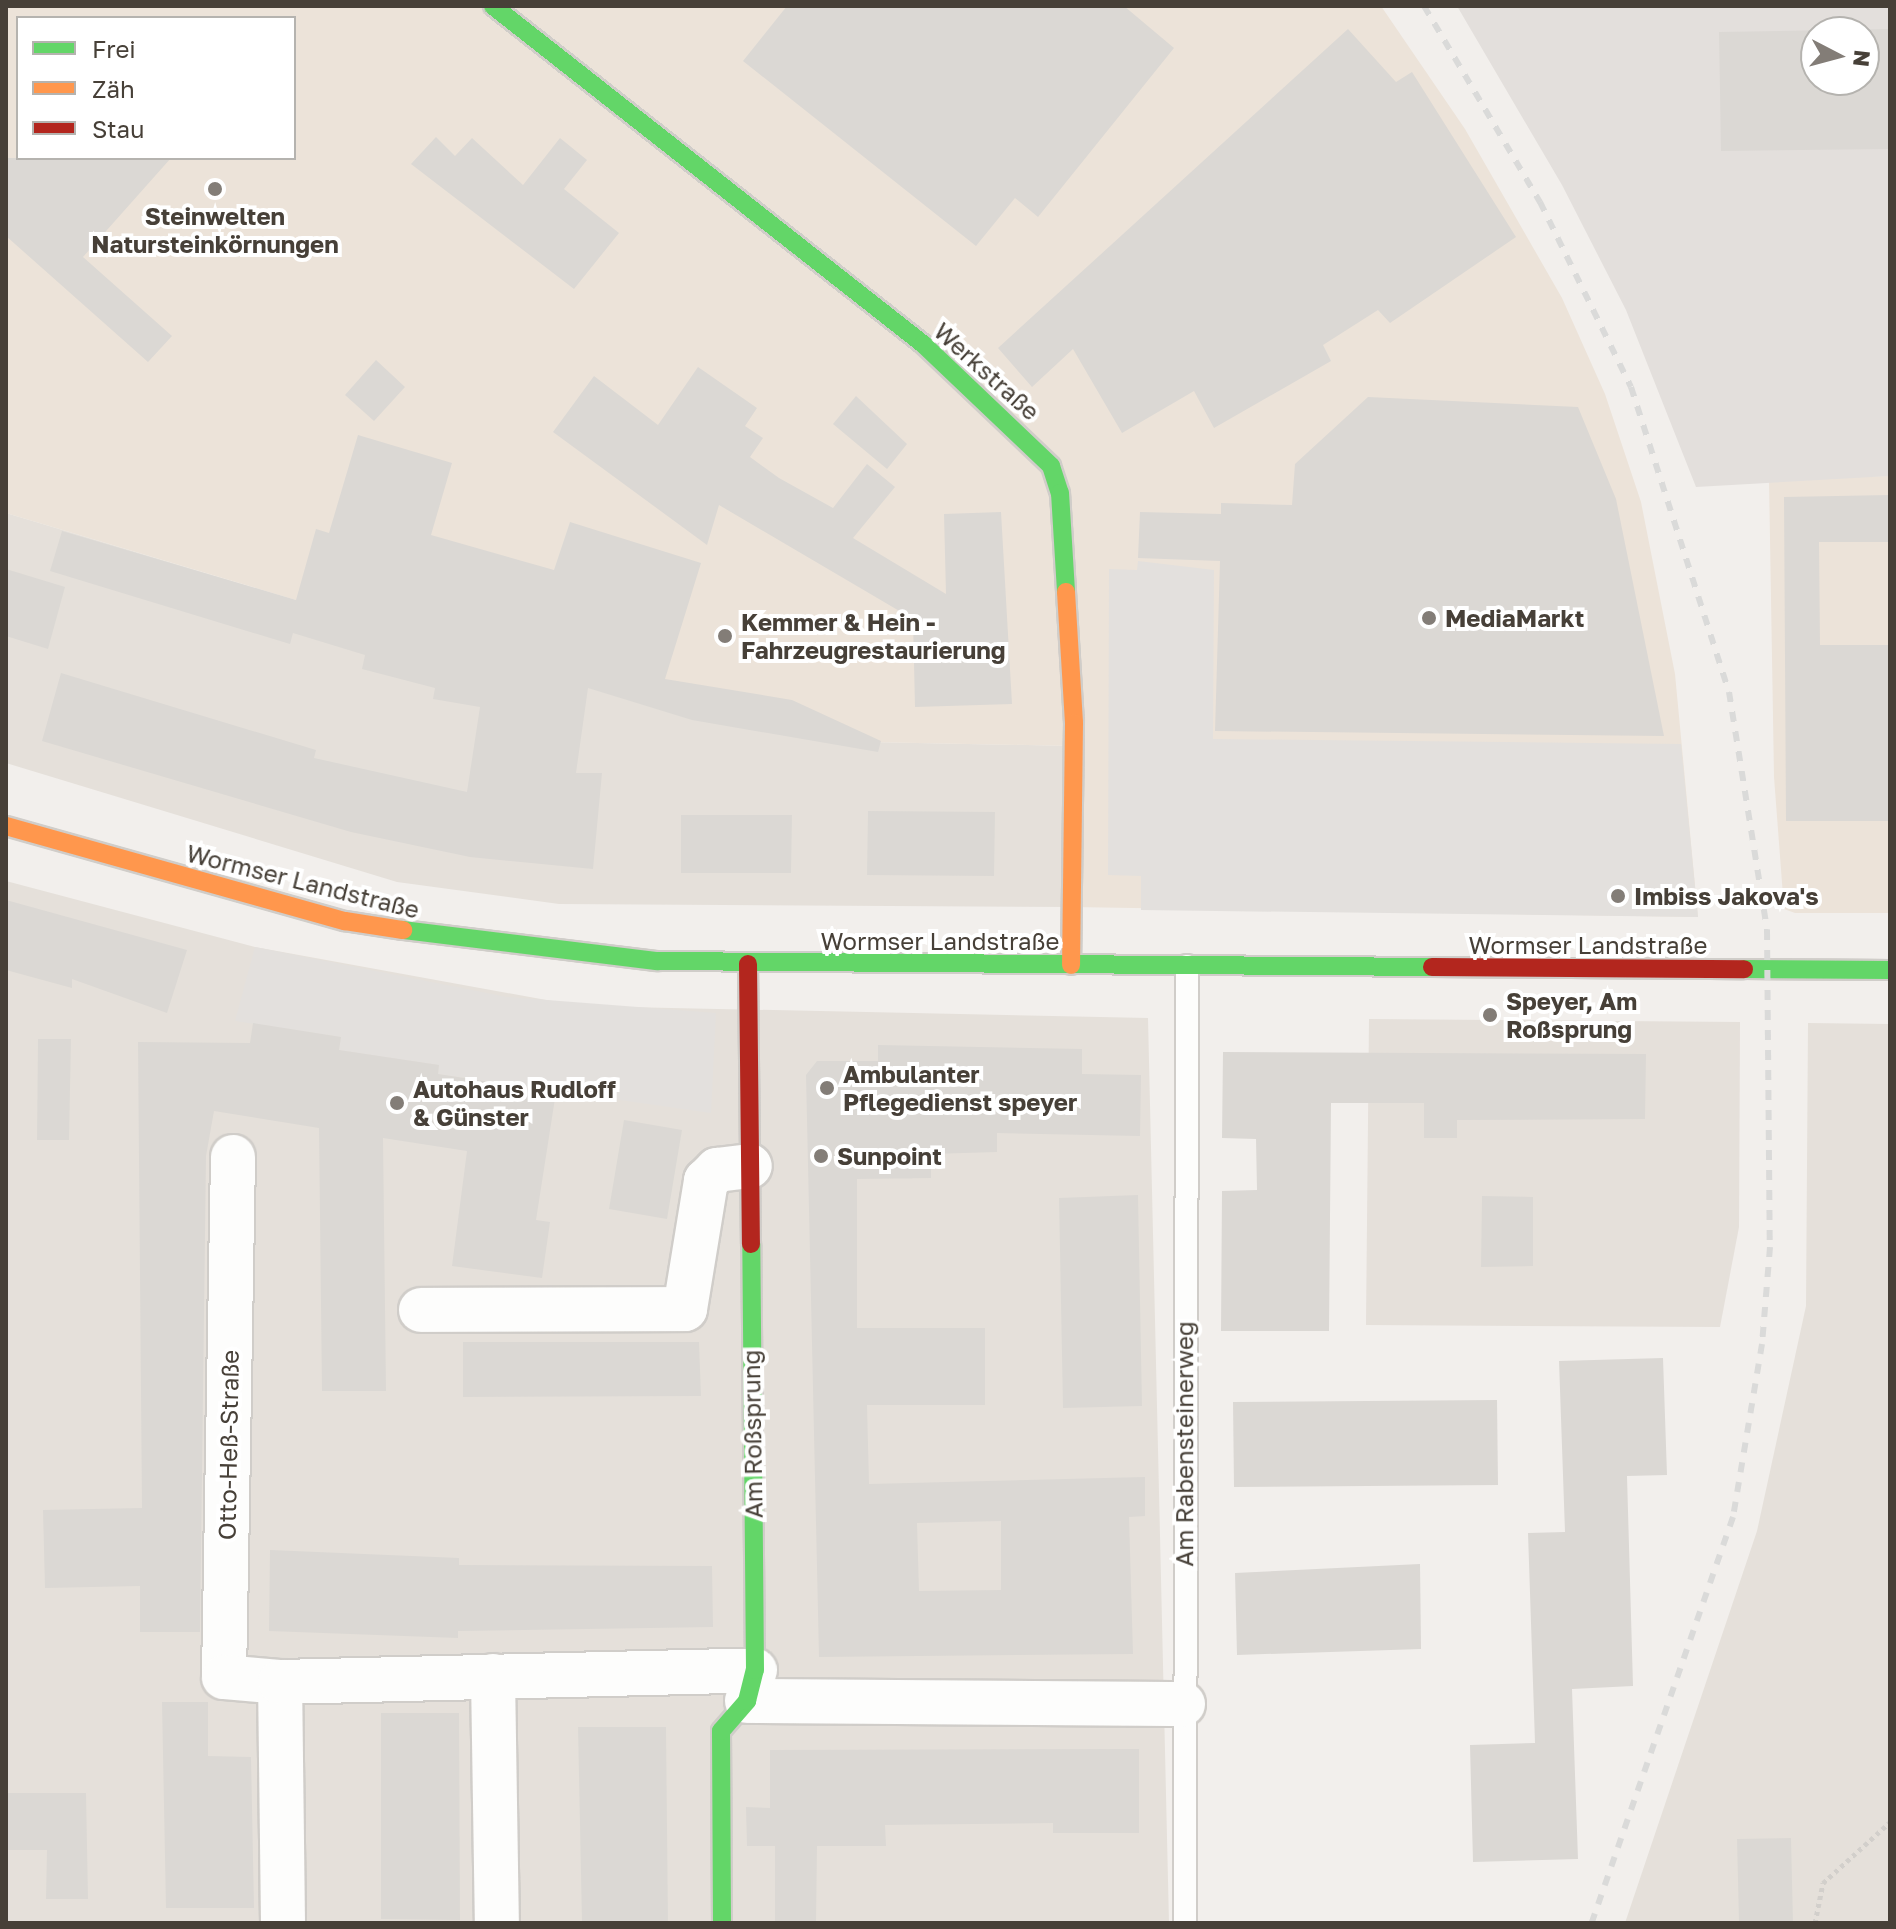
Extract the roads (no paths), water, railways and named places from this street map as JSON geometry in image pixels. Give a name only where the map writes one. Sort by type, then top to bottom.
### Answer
[{"type":"street","name":"Werkstraße","points":[[493,6],[923,344],[1051,466],[1060,493],[1074,723],[1071,965]]},
{"type":"street","name":"Wormser Landstraße","points":[[6,826],[345,921],[530,951],[748,964],[1890,970]]},
{"type":"street","name":"Am Roßsprung","points":[[748,964],[751,1685]]},
{"type":"street","name":"Otto-Heß-Straße","points":[[233,1157],[224,1677],[280,1682],[493,1676],[751,1685]]},
{"type":"street","points":[[421,1310],[685,1309],[706,1181],[717,1170],[750,1166]]},
{"type":"street","points":[[493,1676],[497,1923]]},
{"type":"street","points":[[280,1682],[283,1923]]},
{"type":"street","points":[[722,1923],[721,1731],[751,1685],[1183,1704]]},
{"type":"lane","name":"Am Rabensteinerweg","points":[[1185,1923],[1183,1704],[1187,966]]},
{"type":"railway","points":[[1424,6],[1540,202],[1631,387],[1729,692],[1767,930],[1770,1247],[1762,1344],[1733,1517],[1592,1923]]},
{"type":"place","name":"Steinwelten Natursteinkörnungen","points":[[215,189]]},
{"type":"place","name":"MediaMarkt","points":[[1429,618]]},
{"type":"place","name":"Kemmer & Hein - Fahrzeugrestaurierung","points":[[725,636]]},
{"type":"place","name":"Imbiss Jakova's","points":[[1618,896]]},
{"type":"place","name":"Speyer, Am Roßsprung","points":[[1490,1015]]},
{"type":"place","name":"Ambulanter Pflegedienst speyer","points":[[827,1088]]},
{"type":"place","name":"Autohaus Rudloff & Günster","points":[[397,1103]]},
{"type":"place","name":"Sunpoint","points":[[821,1156]]}]
